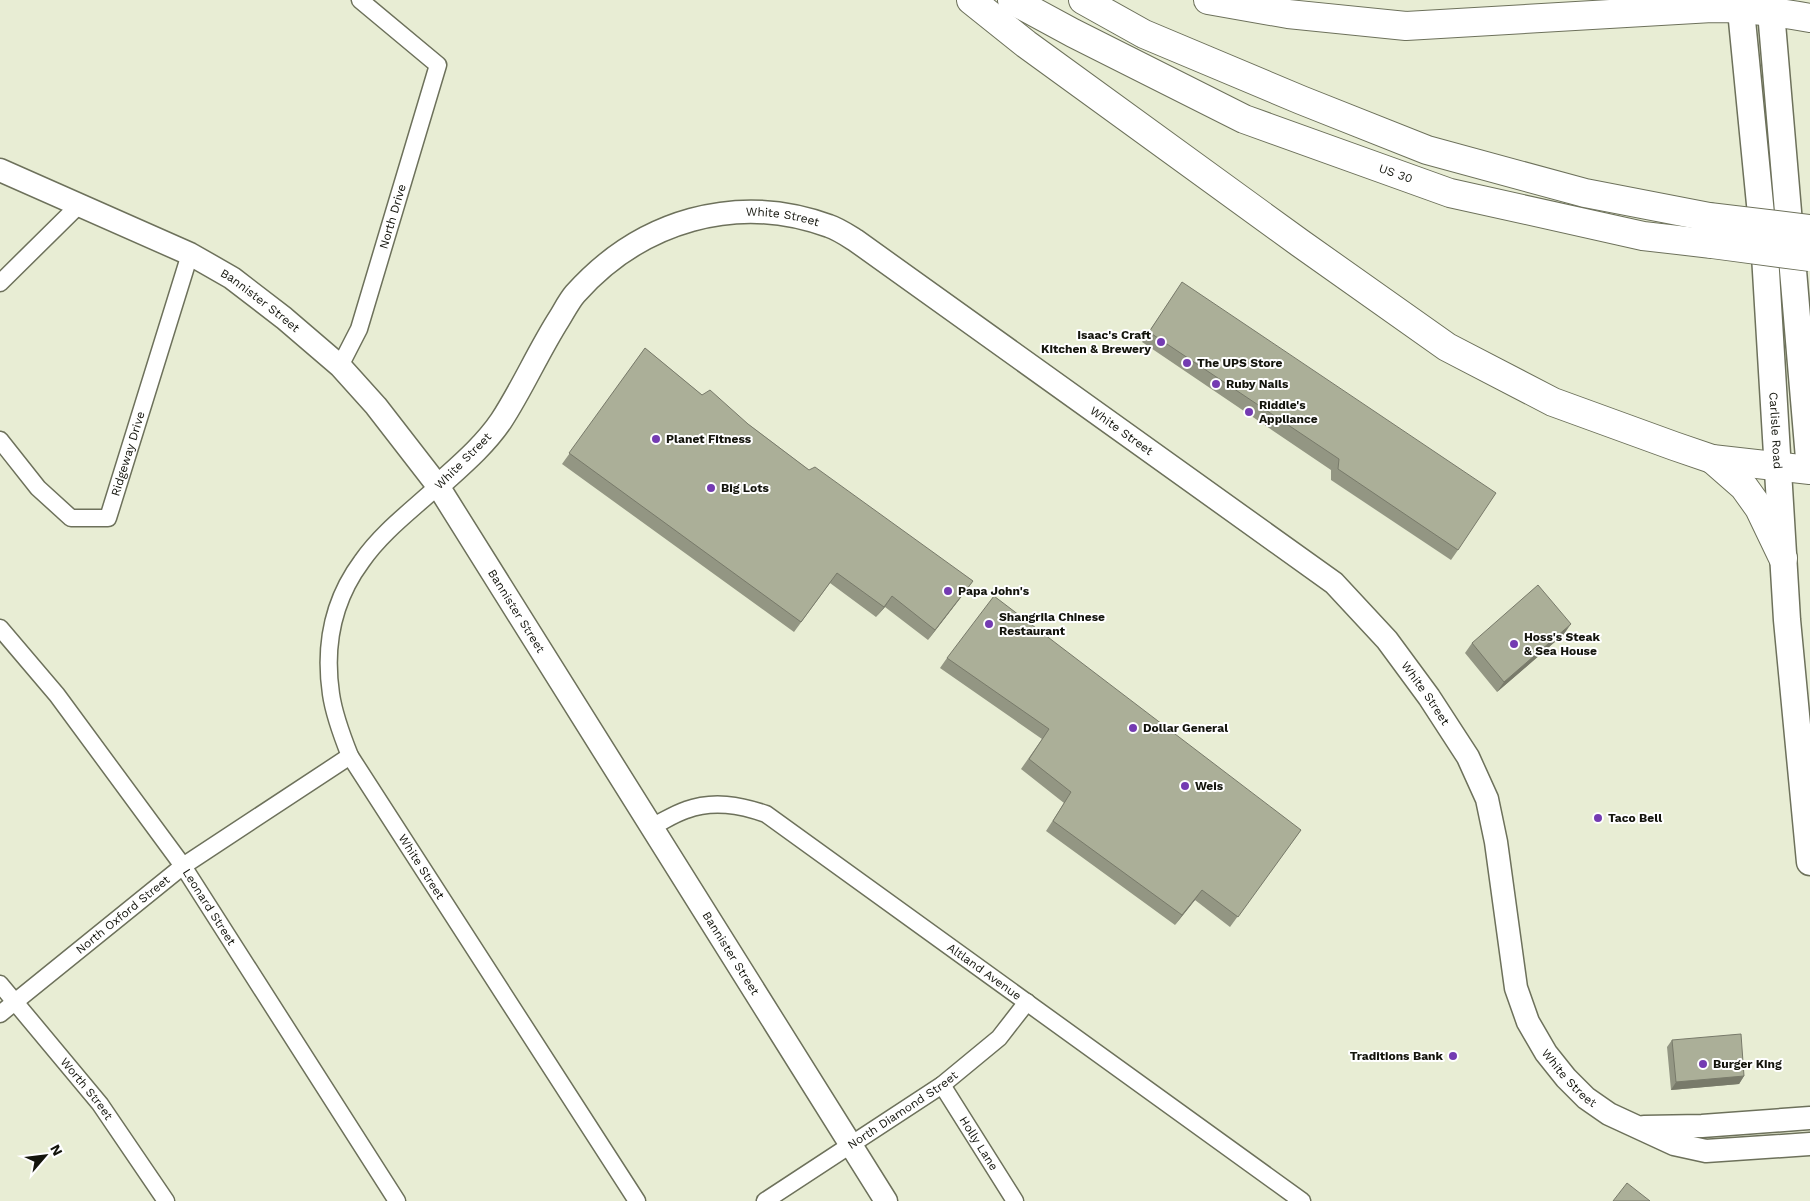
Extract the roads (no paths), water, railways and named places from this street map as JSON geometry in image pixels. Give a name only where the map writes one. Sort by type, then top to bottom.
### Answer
[{"type":"highway","points":[[971,0],[1026,44],[1447,347],[1553,402],[1712,459],[1810,470]]},
{"type":"highway","name":"US 30","points":[[1012,0],[1073,33],[1244,119],[1450,193],[1643,236],[1810,257]]},
{"type":"highway","points":[[1083,0],[1144,34],[1301,100],[1427,150],[1585,193],[1709,217],[1810,229]]},
{"type":"highway","points":[[1208,0],[1288,14],[1406,26],[1655,6],[1740,4],[1771,5],[1810,18]]},
{"type":"highway","points":[[1712,459],[1744,488],[1759,508],[1783,558]]},
{"type":"main road","name":"Carlisle Road","points":[[1740,4],[1765,255],[1787,620],[1810,862]]},
{"type":"main road","points":[[1771,5],[1810,470]]},
{"type":"main road","points":[[1787,620],[1810,697]]},
{"type":"street","name":"North Drive","points":[[340,366],[358,329],[438,65],[360,0]]},
{"type":"street","name":"Bannister Street","points":[[0,170],[190,254],[232,278],[284,318],[340,366],[376,406],[438,486],[886,1201]]},
{"type":"street","points":[[0,283],[80,204]]},
{"type":"street","name":"White Street","points":[[637,1201],[350,756],[339,726],[331,694],[329,664],[331,633],[336,607],[347,583],[362,560],[382,538],[479,448],[501,422],[546,340],[574,295],[602,267],[629,247],[661,229],[696,217],[727,212],[764,213],[796,217],[830,226],[855,240],[1334,583],[1387,640],[1430,697],[1468,757],[1487,799],[1496,842],[1516,988],[1528,1022],[1546,1053],[1566,1078],[1586,1098],[1609,1114],[1674,1144],[1706,1151],[1810,1144]]},
{"type":"street","name":"Ridgeway Drive","points":[[0,440],[38,488],[71,518],[108,518],[190,254]]},
{"type":"street","name":"Leonard Street","points":[[0,628],[57,695],[183,866],[397,1201]]},
{"type":"street","name":"North Oxford Street","points":[[0,1014],[183,866],[350,756]]},
{"type":"street","name":"Altland Avenue","points":[[650,827],[686,810],[705,805],[723,804],[747,807],[766,814],[1294,1198]]},
{"type":"street","name":"Worth Street","points":[[0,984],[100,1104],[166,1201]]},
{"type":"street","name":"North Diamond Street","points":[[765,1201],[942,1085],[999,1038],[1026,1002]]},
{"type":"street","name":"Holly Lane","points":[[942,1085],[1015,1201]]},
{"type":"street","name":"White Street","points":[[1635,1126],[1702,1126],[1810,1118]]},
{"type":"place","name":"Isaac's Craft Kitchen & Brewery","points":[[1161,342]]},
{"type":"place","name":"The UPS Store","points":[[1187,363]]},
{"type":"place","name":"Ruby Nails","points":[[1216,384]]},
{"type":"place","name":"Riddle's Appliance","points":[[1249,412]]},
{"type":"place","name":"Planet Fitness","points":[[656,439]]},
{"type":"place","name":"Big Lots","points":[[711,488]]},
{"type":"place","name":"Papa John's","points":[[948,591]]},
{"type":"place","name":"Shangrila Chinese Restaurant","points":[[989,624]]},
{"type":"place","name":"Hoss's Steak & Sea House","points":[[1514,644]]},
{"type":"place","name":"Dollar General","points":[[1133,728]]},
{"type":"place","name":"Weis","points":[[1185,786]]},
{"type":"place","name":"Taco Bell","points":[[1598,818]]},
{"type":"place","name":"Traditions Bank","points":[[1453,1056]]},
{"type":"place","name":"Burger King","points":[[1703,1064]]}]
